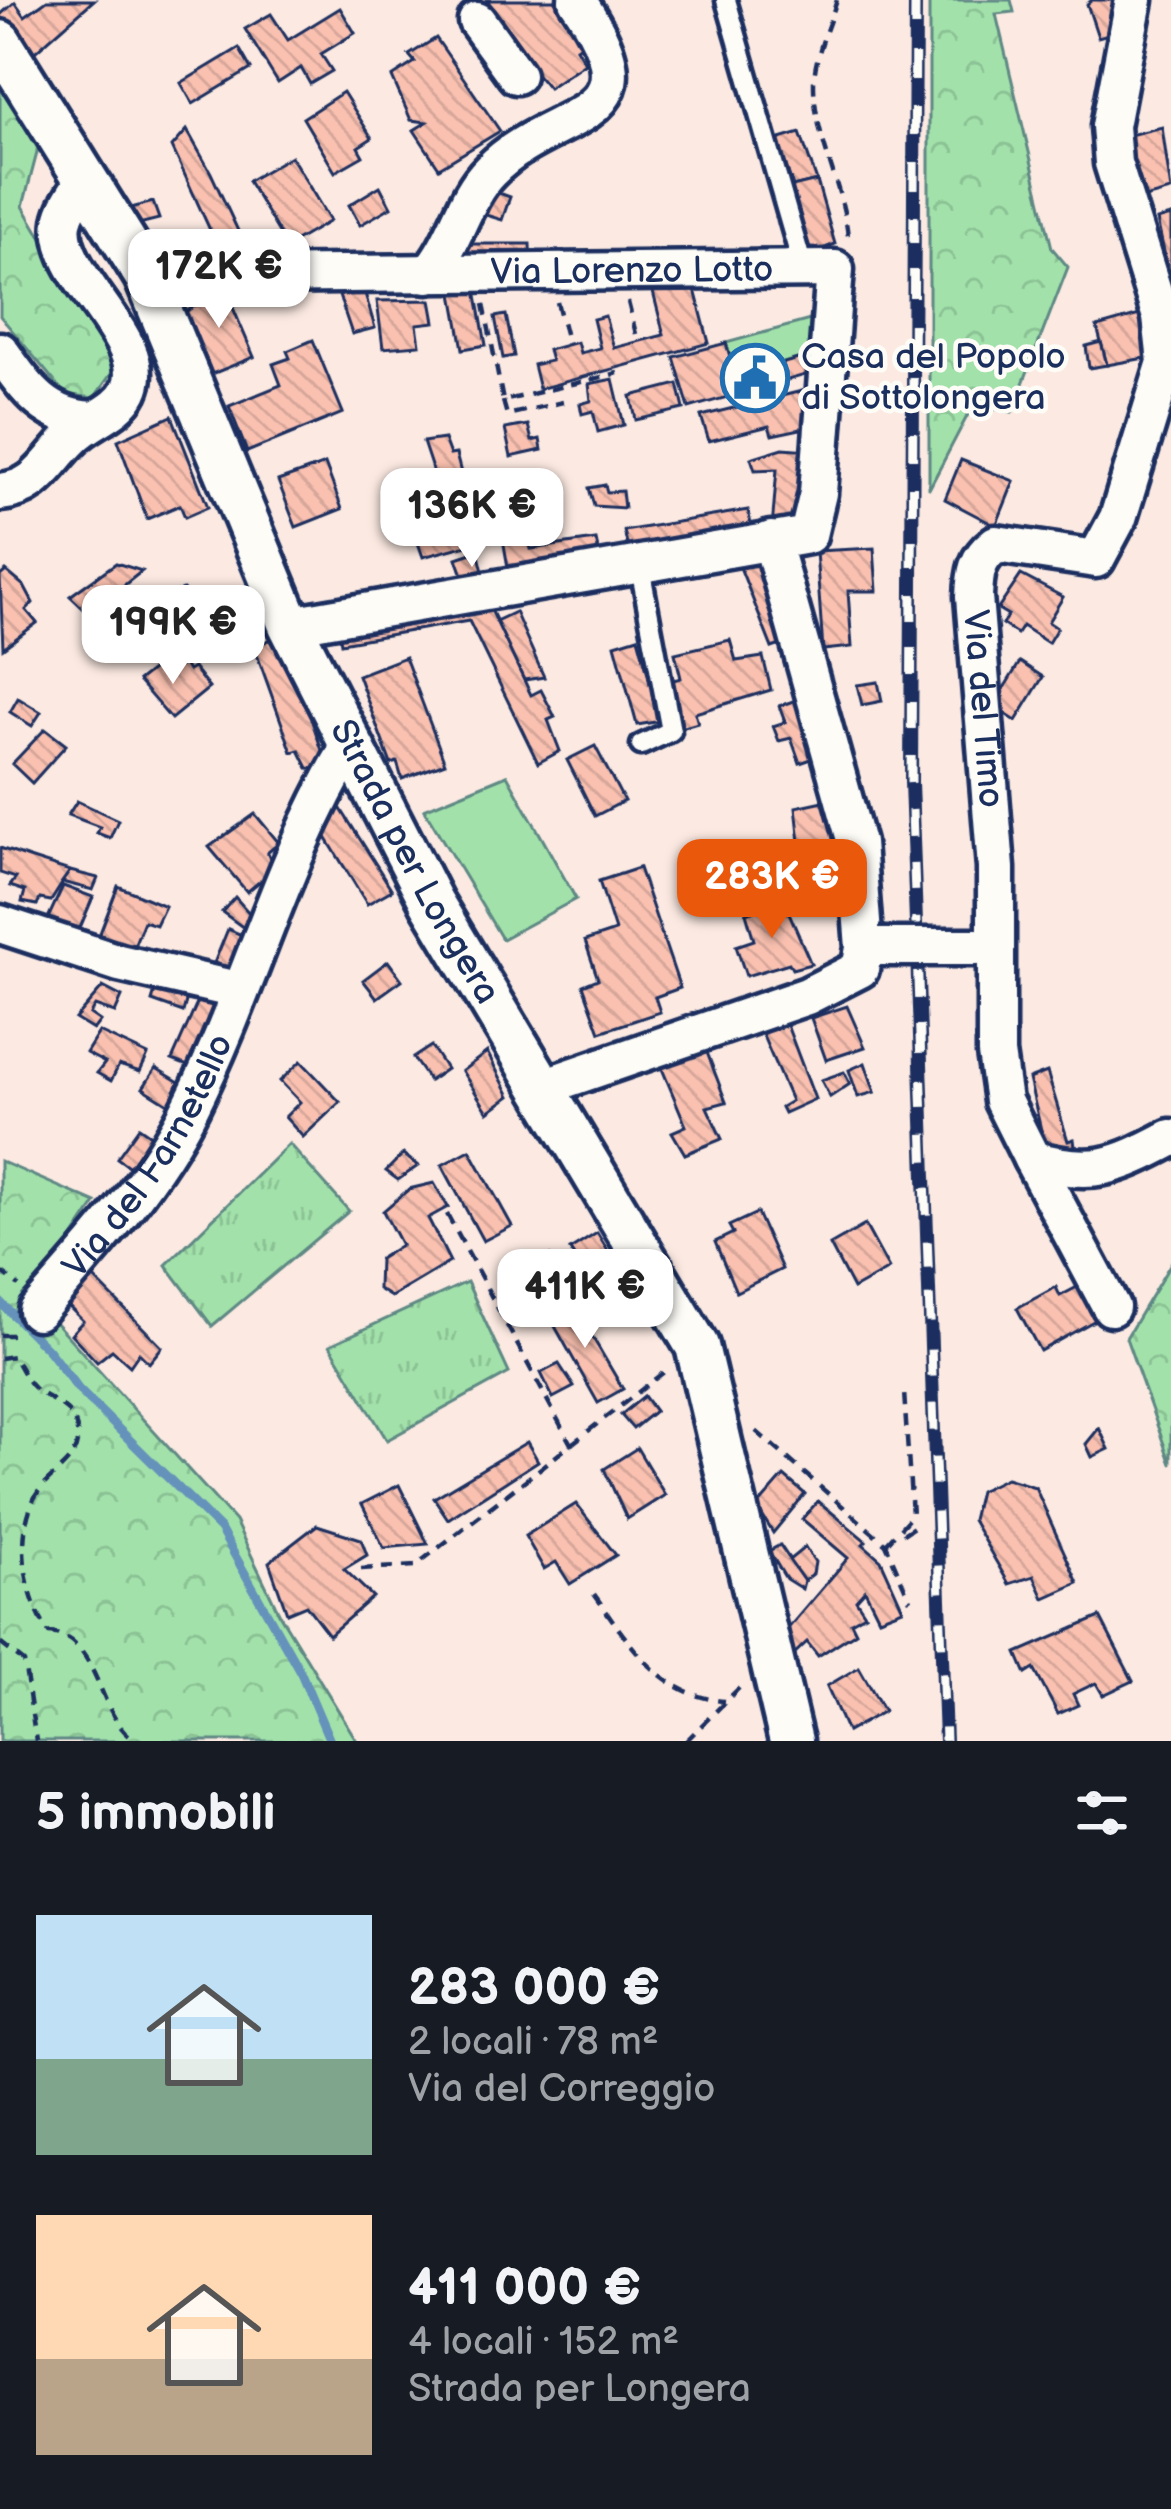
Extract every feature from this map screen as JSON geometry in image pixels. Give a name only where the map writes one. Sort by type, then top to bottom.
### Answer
[{"type":"street","name":"Via Lorenzo Lotto","points":[[428,274],[458,236],[489,172],[581,114],[606,88],[610,74],[607,47],[577,0]]},
{"type":"street","name":"Via del Timo","points":[[1111,1307],[1003,1101],[986,947],[996,868],[978,677],[976,570],[982,555],[996,544],[1096,560],[1112,533],[1167,389],[1161,317],[1113,163],[1110,126],[1134,0]]},
{"type":"street","points":[[477,21],[517,75]]},
{"type":"street","name":"Strada per Longera","points":[[0,42],[146,275],[290,625],[432,903],[697,1346],[770,1670],[791,1741]]},
{"type":"street","points":[[0,492],[35,481],[130,389],[133,370],[127,350],[64,243],[68,206],[85,181]]},
{"type":"street","name":"Via Lorenzo Lotto","points":[[146,275],[835,269]]},
{"type":"street","points":[[290,625],[808,535],[815,514],[835,269]]},
{"type":"street","points":[[0,351],[46,409],[71,419],[94,420]]},
{"type":"street","points":[[540,1088],[846,979],[860,969],[872,947],[856,843],[771,540]]},
{"type":"street","name":"Via del Farnetello","points":[[27,1322],[105,1235],[189,1111],[300,836],[350,746]]},
{"type":"street","name":"Via del Farnetello","points":[[0,924],[119,963],[237,990]]},
{"type":"street","points":[[872,947],[986,947]]},
{"type":"street","points":[[1032,1160],[1079,1172],[1104,1168],[1171,1138]]},
{"type":"lane","points":[[726,0],[800,257],[737,271]]},
{"type":"lane","points":[[639,562],[671,731],[641,745]]},
{"type":"path","points":[[835,269],[848,242],[846,211],[824,148],[814,77],[837,0]]},
{"type":"path","points":[[621,273],[638,342]]},
{"type":"path","points":[[550,274],[568,344]]},
{"type":"path","points":[[478,275],[507,415],[563,402]]},
{"type":"path","points":[[503,401],[619,373]]},
{"type":"path","points":[[447,1214],[572,1446]]},
{"type":"path","points":[[0,1334],[27,1322]]},
{"type":"path","points":[[361,1569],[415,1567],[697,1346]]},
{"type":"path","points":[[0,1358],[13,1356],[27,1382],[69,1412],[76,1424],[76,1450],[64,1472],[35,1496],[23,1547],[28,1587],[49,1634],[67,1640],[82,1657],[104,1690],[115,1725],[138,1741]]},
{"type":"path","points":[[898,1537],[912,1515],[904,1392]]},
{"type":"path","points":[[752,1426],[773,1450],[886,1544],[910,1600]]},
{"type":"path","points":[[886,1544],[920,1523]]},
{"type":"path","points":[[594,1594],[644,1662],[672,1687],[724,1701]]},
{"type":"path","points":[[0,1643],[24,1662],[36,1741]]},
{"type":"path","points":[[686,1741],[724,1701],[770,1670]]},
{"type":"green space","points":[[929,0],[1011,0],[1014,12],[996,14],[1052,248],[1068,267],[1012,412],[973,405],[929,489]]},
{"type":"green space","points":[[0,63],[42,134],[23,206],[104,344],[113,371],[94,398],[65,394],[0,316]]},
{"type":"green space","points":[[821,317],[811,355],[736,377],[726,343]]},
{"type":"green space","points":[[507,775],[576,899],[502,939],[424,809]]},
{"type":"green space","points":[[289,1144],[349,1211],[212,1326],[166,1265]]},
{"type":"green space","points":[[0,1161],[96,1203],[41,1285],[54,1321],[235,1521],[280,1615],[357,1741],[0,1741]]},
{"type":"green space","points":[[1171,1263],[1171,1464],[1126,1338]]},
{"type":"green space","points":[[467,1282],[509,1373],[387,1440],[330,1345]]},
{"type":"building","points":[[47,0],[94,0],[27,59],[0,15],[15,2],[25,16]]},
{"type":"building","points":[[487,0],[554,0],[583,43],[576,48],[585,63],[548,88],[495,23],[501,19]]},
{"type":"building","points":[[1123,0],[1116,32],[1098,37],[1087,4]]},
{"type":"building","points":[[340,8],[355,33],[321,54],[332,71],[310,84],[301,68],[278,83],[245,29],[271,14],[288,40]]},
{"type":"building","points":[[436,38],[500,131],[439,168],[414,130],[427,122],[411,120],[392,77],[415,62],[409,55]]},
{"type":"building","points":[[239,48],[251,69],[193,104],[181,83]]},
{"type":"building","points":[[343,92],[372,138],[358,147],[363,156],[335,172],[303,118]]},
{"type":"building","points":[[1162,127],[1171,191],[1130,202],[1113,139]]},
{"type":"building","points":[[187,130],[253,263],[199,265],[194,252],[216,243],[172,147]]},
{"type":"building","points":[[800,133],[817,181],[793,187],[777,140]]},
{"type":"building","points":[[291,156],[330,221],[287,246],[248,181]]},
{"type":"building","points":[[817,181],[835,244],[810,254],[788,188]]},
{"type":"building","points":[[380,186],[391,207],[360,225],[349,205]]},
{"type":"building","points":[[485,188],[510,197],[502,220],[476,212]]},
{"type":"building","points":[[153,202],[159,219],[131,226],[127,209]]},
{"type":"building","points":[[1171,216],[1171,283],[1157,220]]},
{"type":"building","points":[[461,244],[530,244],[531,269],[460,269]]},
{"type":"building","points":[[206,280],[235,293],[228,296],[254,357],[212,374],[184,313],[213,294]]},
{"type":"building","points":[[693,282],[709,343],[539,389],[533,365],[551,361],[548,350],[577,342],[580,353],[600,348],[593,319],[605,316],[614,348],[664,335],[653,292]]},
{"type":"building","points":[[362,283],[375,328],[352,334],[335,284]]},
{"type":"building","points":[[475,284],[486,345],[463,349],[452,288]]},
{"type":"building","points":[[431,300],[435,322],[417,324],[420,345],[383,348],[377,301]]},
{"type":"building","points":[[1150,312],[1161,355],[1107,365],[1097,327]]},
{"type":"building","points":[[506,315],[514,356],[503,358],[495,317]]},
{"type":"building","points":[[313,340],[343,413],[247,452],[229,406],[281,385],[273,364],[290,358],[287,351]]},
{"type":"building","points":[[1101,342],[1107,365],[1089,368],[1086,346]]},
{"type":"building","points":[[726,343],[736,377],[812,355],[816,372],[689,408],[674,357]]},
{"type":"building","points":[[613,379],[624,425],[598,432],[593,411],[582,414],[580,404],[591,401],[589,384]]},
{"type":"building","points":[[678,384],[684,409],[636,420],[631,396]]},
{"type":"building","points":[[814,388],[810,427],[772,435],[769,426],[709,441],[701,416]]},
{"type":"building","points":[[172,416],[208,507],[185,517],[180,505],[147,519],[118,440]]},
{"type":"building","points":[[528,425],[532,441],[540,439],[542,450],[511,457],[505,429]]},
{"type":"building","points":[[444,439],[450,455],[456,454],[479,542],[423,557],[411,523],[446,511],[423,442]]},
{"type":"building","points":[[783,448],[810,450],[796,532],[772,528],[777,469],[755,470],[751,458]]},
{"type":"building","points":[[961,460],[1014,481],[996,526],[945,499]]},
{"type":"building","points":[[325,464],[342,509],[296,527],[278,481]]},
{"type":"building","points":[[605,485],[607,492],[622,491],[624,508],[594,506],[589,488]]},
{"type":"building","points":[[517,491],[531,549],[596,540],[601,563],[510,579],[498,510],[506,509],[503,495]]},
{"type":"building","points":[[748,510],[753,534],[630,556],[624,531]]},
{"type":"building","points":[[874,548],[877,591],[848,591],[852,647],[823,650],[816,551]]},
{"type":"building","points":[[478,551],[486,584],[467,587],[457,558]]},
{"type":"building","points":[[765,552],[792,641],[772,648],[738,562]]},
{"type":"building","points":[[116,563],[142,571],[113,594],[117,602],[105,610],[98,602],[86,611],[70,596]]},
{"type":"building","points":[[6,571],[24,586],[33,603],[26,610],[37,623],[3,648],[0,576]]},
{"type":"building","points":[[1021,575],[1063,597],[1048,622],[1057,628],[1048,643],[1022,626],[1017,634],[1002,624],[1008,615],[998,609]]},
{"type":"building","points":[[183,590],[189,598],[206,591],[211,602],[219,598],[240,648],[210,661],[194,623],[177,630],[163,598]]},
{"type":"building","points":[[486,599],[531,695],[541,690],[555,717],[548,720],[560,751],[538,763],[469,621],[341,643],[339,632]]},
{"type":"building","points":[[515,612],[544,677],[524,680],[496,621]]},
{"type":"building","points":[[282,635],[327,769],[308,768],[299,750],[292,752],[254,646]]},
{"type":"building","points":[[638,637],[661,721],[637,725],[615,644]]},
{"type":"building","points":[[730,640],[736,661],[763,657],[771,690],[695,713],[698,723],[681,728],[666,682],[681,678],[675,653]]},
{"type":"building","points":[[405,657],[445,763],[402,779],[397,762],[391,764],[358,675]]},
{"type":"building","points":[[167,658],[176,668],[183,663],[188,671],[193,668],[209,688],[171,719],[138,681]]},
{"type":"building","points":[[1020,662],[1043,677],[1016,721],[993,706]]},
{"type":"building","points":[[878,682],[882,701],[862,705],[857,685]]},
{"type":"building","points":[[18,698],[41,712],[32,726],[10,712]]},
{"type":"building","points":[[802,698],[820,756],[800,763],[791,738],[779,741],[773,726],[785,722],[779,706]]},
{"type":"building","points":[[45,729],[66,745],[32,783],[12,764]]},
{"type":"building","points":[[595,746],[624,801],[595,816],[567,760]]},
{"type":"building","points":[[334,798],[392,890],[367,904],[316,821]]},
{"type":"building","points":[[828,800],[838,842],[801,851],[796,807]]},
{"type":"building","points":[[77,801],[118,820],[110,838],[97,833],[100,827],[68,815]]},
{"type":"building","points":[[255,814],[279,843],[267,853],[278,866],[247,892],[209,847]]},
{"type":"building","points":[[0,848],[70,871],[51,901],[22,902],[25,891],[10,886],[16,878],[0,873]]},
{"type":"building","points":[[639,868],[680,988],[655,997],[660,1012],[600,1032],[583,985],[598,979],[585,941],[615,931],[599,881]]},
{"type":"building","points":[[70,871],[98,878],[93,890],[62,882]]},
{"type":"building","points":[[63,886],[93,897],[74,942],[42,931]]},
{"type":"building","points":[[118,886],[165,906],[156,925],[144,921],[129,958],[95,946]]},
{"type":"building","points":[[235,897],[257,922],[252,934],[222,912]]},
{"type":"building","points":[[784,901],[811,964],[792,969],[789,963],[746,976],[736,946],[754,940],[746,913]]},
{"type":"building","points":[[228,929],[251,939],[232,985],[208,978]]},
{"type":"building","points":[[388,961],[402,980],[377,998],[363,980]]},
{"type":"building","points":[[103,987],[122,997],[115,1013],[95,1006],[90,1014],[100,1021],[93,1030],[75,1019]]},
{"type":"building","points":[[169,987],[188,994],[183,1012],[152,1001],[155,991],[165,994]]},
{"type":"building","points":[[203,990],[225,999],[198,1070],[172,1060]]},
{"type":"building","points":[[847,1006],[865,1047],[826,1060],[811,1018]]},
{"type":"building","points":[[782,1012],[815,1099],[784,1113],[781,1107],[791,1101],[757,1022]]},
{"type":"building","points":[[99,1032],[148,1055],[140,1072],[119,1065],[111,1081],[97,1073],[105,1063],[86,1053]]},
{"type":"building","points":[[703,1042],[726,1102],[707,1107],[722,1139],[685,1154],[672,1132],[686,1126],[658,1059]]},
{"type":"building","points":[[431,1046],[446,1069],[429,1081],[413,1058]]},
{"type":"building","points":[[487,1052],[510,1096],[488,1112],[462,1071]]},
{"type":"building","points":[[301,1061],[340,1102],[303,1137],[285,1117],[300,1102],[280,1081]]},
{"type":"building","points":[[865,1063],[875,1092],[858,1097],[849,1070]]},
{"type":"building","points":[[156,1068],[184,1085],[170,1105],[143,1088]]},
{"type":"building","points":[[844,1072],[850,1084],[830,1097],[821,1080]]},
{"type":"building","points":[[1047,1072],[1068,1141],[1074,1139],[1077,1162],[1047,1142],[1038,1145],[1033,1132],[1041,1130],[1029,1079]]},
{"type":"building","points":[[139,1127],[159,1141],[138,1173],[117,1158]]},
{"type":"building","points":[[470,1150],[512,1226],[483,1241],[442,1165]]},
{"type":"building","points":[[403,1154],[418,1166],[398,1180],[386,1171]]},
{"type":"building","points":[[434,1183],[448,1207],[428,1218],[450,1262],[391,1297],[378,1289],[379,1259],[401,1245],[383,1211],[409,1189]]},
{"type":"building","points":[[757,1213],[782,1269],[736,1292],[715,1242],[733,1233],[729,1226]]},
{"type":"building","points":[[865,1225],[889,1269],[853,1289],[830,1245]]},
{"type":"building","points":[[597,1233],[625,1279],[599,1295],[570,1250]]},
{"type":"building","points":[[550,1256],[559,1275],[532,1289],[522,1270]]},
{"type":"building","points":[[88,1272],[162,1347],[149,1363],[139,1353],[130,1366],[112,1350],[97,1362],[71,1334],[83,1321],[63,1301]]},
{"type":"building","points":[[1081,1285],[1099,1318],[1040,1351],[1017,1308],[1056,1287],[1060,1296]]},
{"type":"building","points":[[570,1299],[623,1389],[598,1403],[547,1312]]},
{"type":"building","points":[[559,1364],[574,1387],[553,1398],[541,1373]]},
{"type":"building","points":[[644,1396],[655,1411],[633,1429],[621,1415]]},
{"type":"building","points":[[1099,1428],[1109,1449],[1092,1457],[1086,1444]]},
{"type":"building","points":[[527,1442],[538,1461],[448,1519],[434,1498]]},
{"type":"building","points":[[637,1448],[665,1495],[627,1519],[604,1469]]},
{"type":"building","points":[[784,1476],[805,1494],[773,1533],[757,1507]]},
{"type":"building","points":[[1006,1478],[1035,1487],[1078,1583],[1044,1598],[1034,1576],[1009,1584],[972,1520],[979,1491]]},
{"type":"building","points":[[399,1485],[428,1544],[384,1548],[362,1504]]},
{"type":"building","points":[[818,1501],[866,1541],[863,1544],[881,1560],[903,1609],[879,1618],[865,1590],[856,1600],[865,1614],[851,1622],[856,1632],[818,1656],[807,1642],[792,1656],[779,1639],[848,1558],[802,1519]]},
{"type":"building","points":[[576,1504],[616,1555],[570,1584],[556,1562],[544,1569],[525,1536]]},
{"type":"building","points":[[317,1525],[361,1539],[367,1555],[344,1569],[373,1597],[329,1635],[306,1605],[287,1613],[269,1562]]},
{"type":"building","points":[[780,1545],[804,1581],[802,1589],[786,1579],[769,1551]]},
{"type":"building","points":[[805,1547],[815,1562],[813,1574],[804,1581],[789,1560]]},
{"type":"building","points":[[1100,1617],[1133,1681],[1103,1695],[1096,1683],[1073,1694],[1078,1705],[1058,1714],[1034,1669],[1026,1674],[1017,1653]]},
{"type":"building","points":[[859,1667],[884,1711],[847,1732],[827,1686]]},
{"type":"waterway","points":[[0,1302],[48,1350],[79,1390],[220,1529],[301,1673],[330,1741]]},
{"type":"railway","points":[[915,0],[911,782],[945,1741]]},
{"type":"place","name":"Casa del Popolo di Sottolongera","points":[[755,378]]}]
